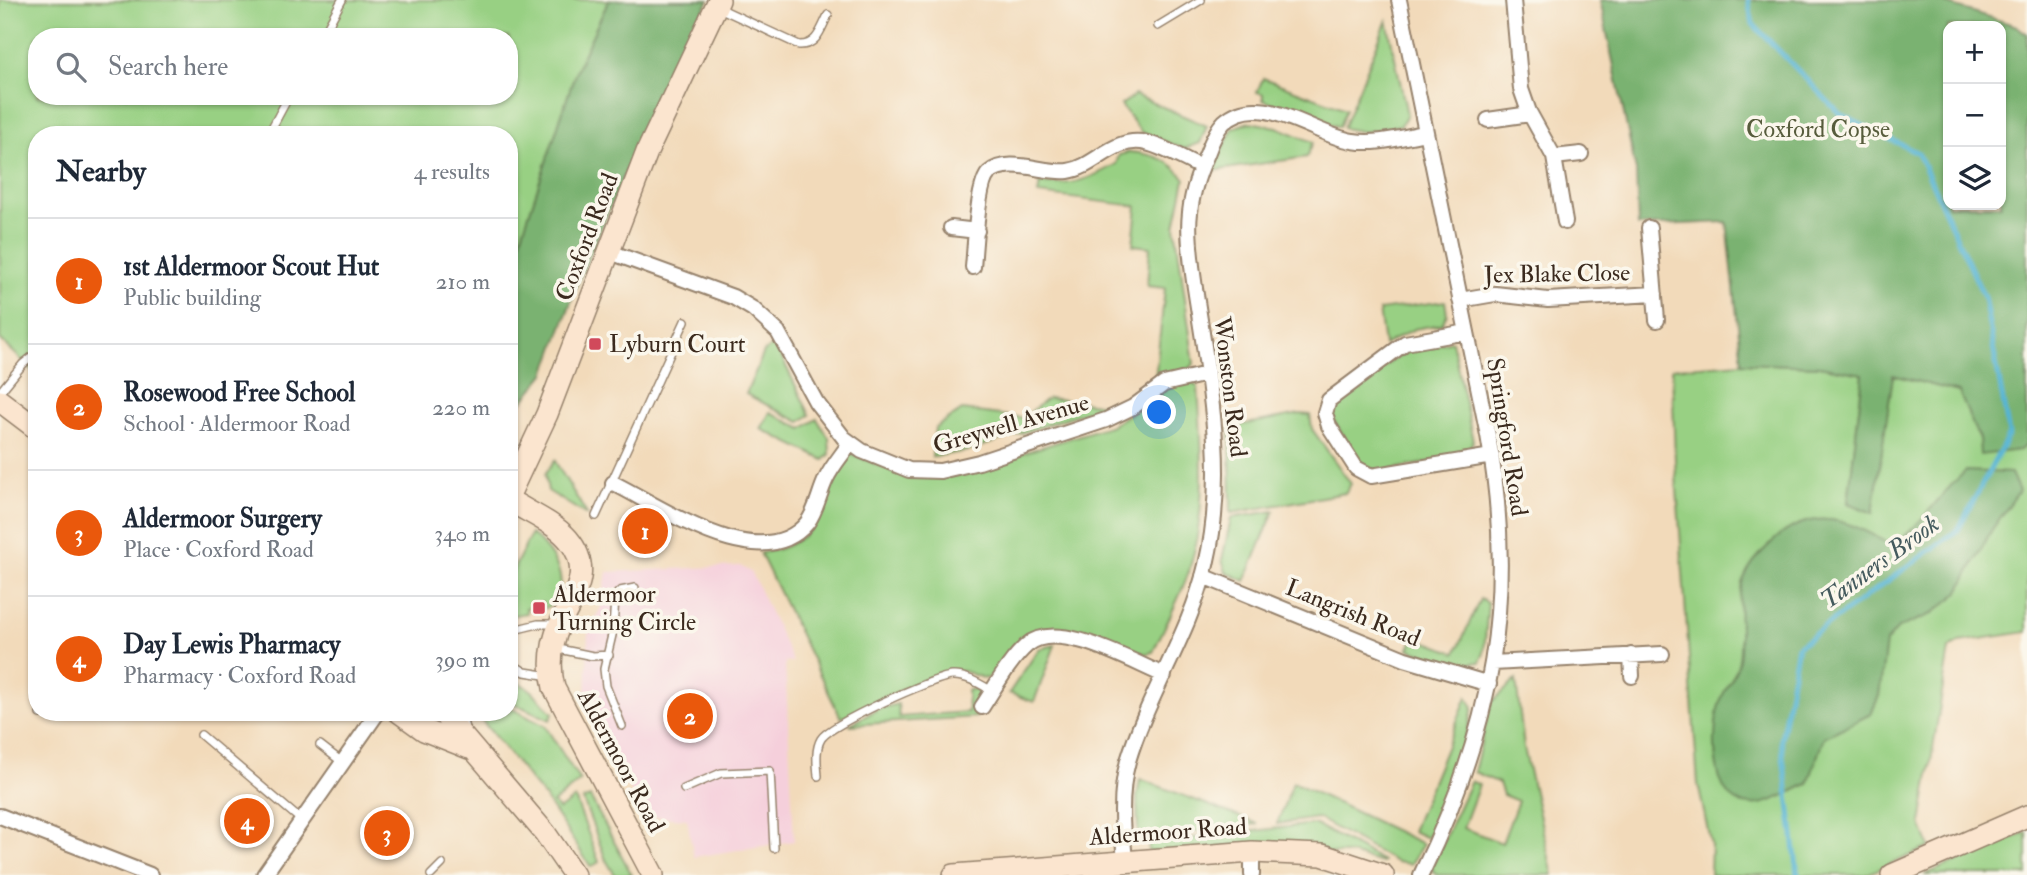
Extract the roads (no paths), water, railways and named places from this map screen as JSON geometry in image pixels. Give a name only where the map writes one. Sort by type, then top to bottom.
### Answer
[{"type":"street","name":"Springford Road","points":[[1399,0],[1492,456],[1500,558],[1493,663],[1489,684],[1468,767],[1421,875]]},
{"type":"street","points":[[1513,0],[1519,79],[1530,114],[1554,157],[1565,222]]},
{"type":"street","name":"Coxford Road","points":[[518,477],[547,414],[647,152],[718,3]]},
{"type":"street","name":"Wonston Road","points":[[1125,861],[1122,811],[1128,762],[1203,576],[1215,519],[1218,456],[1187,237],[1189,200],[1201,167],[1219,128],[1234,115],[1245,111],[1277,114],[1350,141],[1366,143],[1426,133]]},
{"type":"street","points":[[1488,120],[1530,114]]},
{"type":"street","points":[[973,267],[984,180],[987,174],[1002,166],[1066,171],[1087,165],[1121,144],[1141,142],[1201,167]]},
{"type":"street","points":[[1554,157],[1581,153]]},
{"type":"street","points":[[951,228],[977,231]]},
{"type":"street","name":"Jex Blake Close","points":[[1649,228],[1657,320]]},
{"type":"street","name":"Greywell Avenue","points":[[610,252],[733,297],[760,314],[782,337],[816,402],[850,443],[894,467],[940,471],[961,467],[1106,420],[1133,407],[1164,384],[1207,374]]},
{"type":"street","name":"Jex Blake Close","points":[[1460,300],[1495,294],[1548,300],[1655,294]]},
{"type":"street","points":[[1467,332],[1415,340],[1394,349],[1334,394],[1326,406],[1326,419],[1356,468],[1371,476],[1492,456]]},
{"type":"street","points":[[0,401],[28,422]]},
{"type":"street","points":[[613,483],[731,540],[768,545],[792,536],[808,521],[827,478],[850,443]]},
{"type":"street","name":"Aldermoor Road","points":[[518,503],[558,530],[576,552],[582,576],[574,601],[560,625],[553,648],[551,676],[561,708],[653,875]]},
{"type":"street","name":"Langrish Road","points":[[1203,576],[1405,659],[1489,684]]},
{"type":"street","points":[[982,706],[1027,644],[1047,635],[1067,636],[1164,675]]},
{"type":"street","points":[[1493,663],[1662,653]]},
{"type":"street","points":[[1631,655],[1632,676]]},
{"type":"street","points":[[264,875],[372,721]]},
{"type":"street","points":[[412,721],[424,730],[471,748]]},
{"type":"street","points":[[449,721],[545,833],[574,875]]},
{"type":"street","points":[[0,816],[150,875]]},
{"type":"street","points":[[1892,875],[2027,816]]},
{"type":"street","points":[[1252,852],[1252,875]]},
{"type":"street","name":"Aldermoor Road","points":[[954,875],[1252,852],[1322,855],[1383,875]]},
{"type":"lane","points":[[327,28],[342,0]]},
{"type":"lane","points":[[1158,26],[1201,0]]},
{"type":"lane","points":[[718,3],[799,45],[808,46],[815,41],[828,15]]},
{"type":"lane","points":[[273,126],[284,105]]},
{"type":"lane","points":[[596,516],[685,321]]},
{"type":"lane","points":[[0,392],[28,360]]},
{"type":"lane","points":[[622,726],[606,686],[604,669],[609,655],[615,596],[620,591],[635,588]]},
{"type":"lane","points":[[518,629],[538,624],[560,625]]},
{"type":"lane","points":[[553,648],[593,656],[609,655]]},
{"type":"lane","points":[[518,668],[525,672],[551,676]]},
{"type":"lane","points":[[818,776],[820,741],[826,733],[849,718],[945,677],[965,678],[992,691]]},
{"type":"lane","points":[[464,721],[471,748]]},
{"type":"lane","points":[[201,735],[301,820]]},
{"type":"lane","points":[[320,745],[342,762]]},
{"type":"lane","points":[[684,789],[721,774],[770,771],[774,848]]},
{"type":"lane","points":[[431,875],[442,864]]},
{"type":"waterway","name":"Tanners Brook","points":[[1748,0],[1753,24],[1840,114],[1918,153],[1984,297],[2009,434],[1958,530],[1798,646],[1781,740],[1798,875]]},
{"type":"place","name":"Lyburn Court","points":[[595,344]]},
{"type":"place","name":"1st Aldermoor Scout Hut","points":[[645,531]]},
{"type":"place","name":"Aldermoor Turning Circle","points":[[539,608]]},
{"type":"place","name":"Rosewood Free School","points":[[690,716]]},
{"type":"place","name":"Day Lewis Pharmacy","points":[[247,821]]},
{"type":"place","name":"Aldermoor Surgery","points":[[387,833]]},
{"type":"park label","name":"Coxford Copse","points":[[1818,129]]}]
